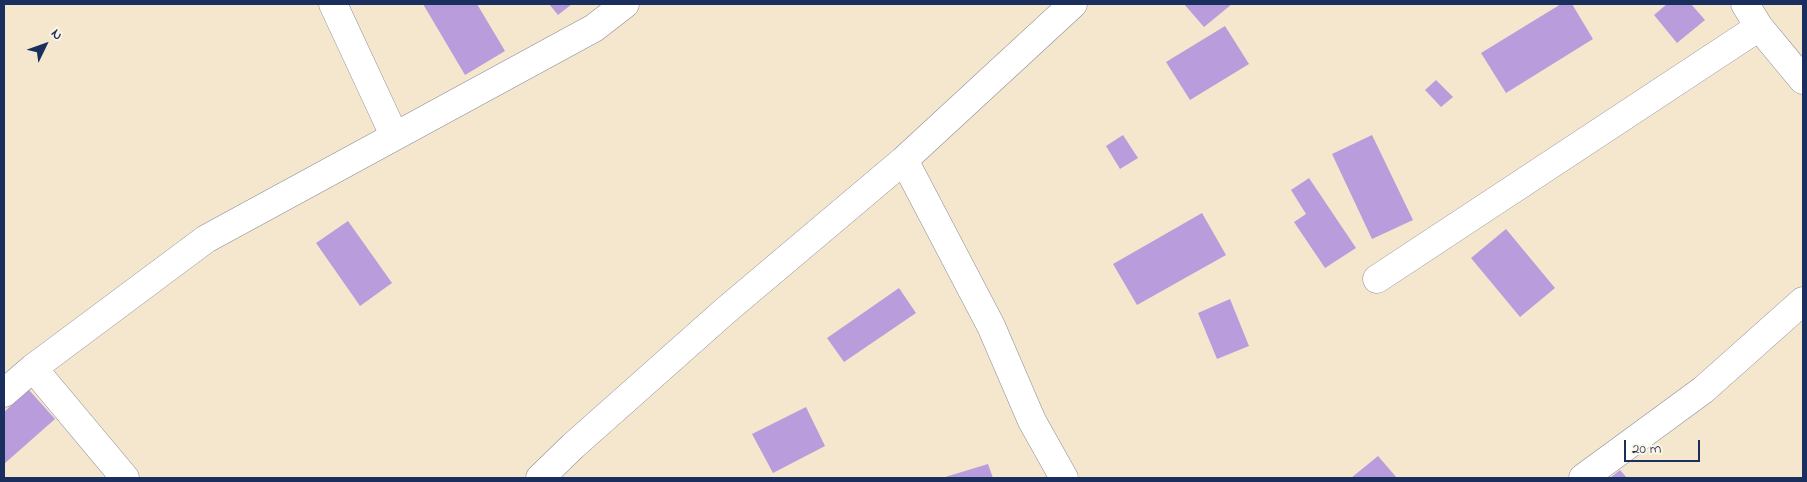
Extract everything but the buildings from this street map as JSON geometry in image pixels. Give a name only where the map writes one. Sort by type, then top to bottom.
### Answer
[{"type":"street","points":[[333,4],[394,135]]},
{"type":"street","points":[[4,393],[33,368],[206,238],[594,28],[625,4]]},
{"type":"street","points":[[540,478],[573,446],[725,311],[904,160],[1073,4]]},
{"type":"street","points":[[1745,4],[1759,27],[1803,80]]},
{"type":"street","points":[[1377,279],[1759,27]]},
{"type":"street","points":[[904,160],[991,326],[1032,421],[1064,478]]},
{"type":"street","points":[[1583,478],[1703,390],[1803,301]]},
{"type":"street","points":[[33,368],[124,478]]}]
